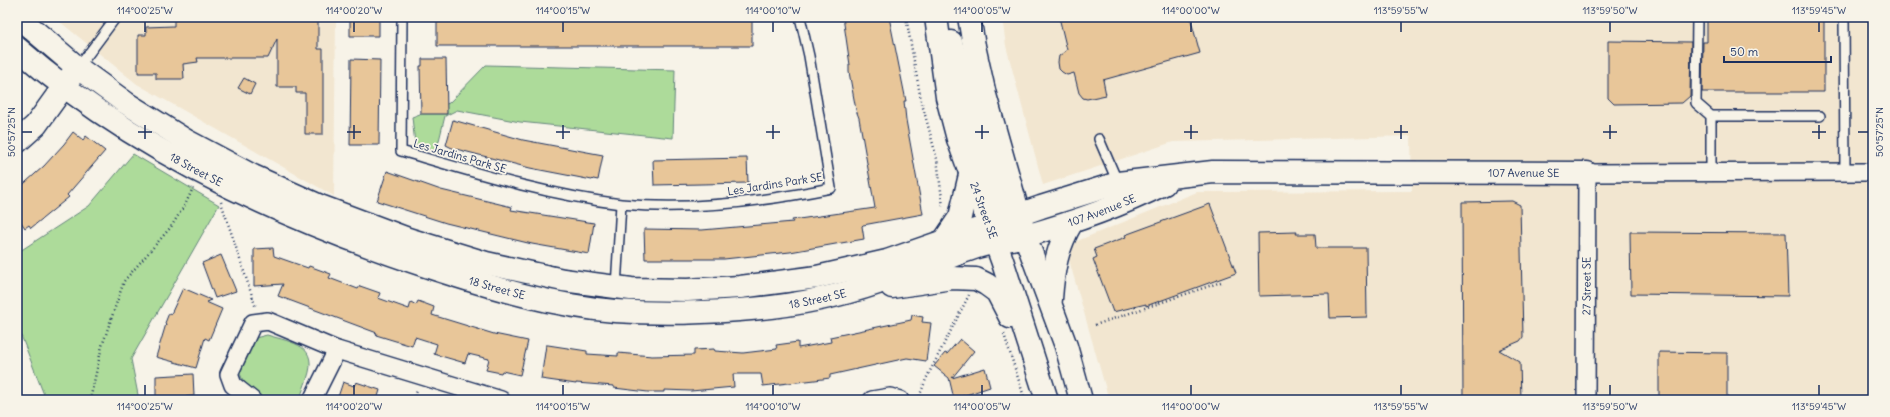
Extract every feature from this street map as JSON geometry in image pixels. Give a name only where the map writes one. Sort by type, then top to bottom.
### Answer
[{"type":"main road","name":"18 Street SE","points":[[18,17],[78,68],[126,103],[187,141],[253,176],[320,206],[408,239],[486,263],[563,280],[616,287],[687,290],[775,284],[817,277],[887,261],[943,242],[1002,225],[1026,236]]},
{"type":"main road","name":"24 Street SE","points":[[936,17],[947,97],[958,139],[970,174],[1002,225],[1026,236],[1050,306],[1066,346],[1081,400]]},
{"type":"main road","points":[[942,17],[946,25],[1002,225]]},
{"type":"main road","name":"24 Street SE","points":[[969,17],[985,95],[1002,225],[1034,362],[1047,400]]},
{"type":"main road","name":"18 Street SE","points":[[17,48],[63,87],[124,127],[181,161],[259,202],[341,237],[409,261],[480,284],[539,299],[615,311],[741,310],[787,304],[877,284],[1002,225]]},
{"type":"main road","points":[[17,142],[36,125],[78,68]]},
{"type":"main road","name":"107 Avenue SE","points":[[1002,225],[1118,183],[1175,178],[1213,172],[1587,173]]},
{"type":"main road","points":[[943,242],[960,216],[970,174]]},
{"type":"main road","name":"107 Avenue SE","points":[[1026,236],[1072,222],[1137,197],[1175,178]]},
{"type":"main road","points":[[1050,306],[1053,269],[1059,247],[1072,222]]},
{"type":"main road","points":[[877,284],[896,287],[952,278],[976,279],[997,292],[1034,362]]},
{"type":"street","name":"107 Avenue SE","points":[[1587,173],[1873,172]]},
{"type":"street","name":"27 Street SE","points":[[1586,400],[1587,173]]},
{"type":"street","points":[[252,400],[233,386],[229,374],[253,323],[268,321],[336,350],[501,400]]},
{"type":"street","points":[[312,400],[336,350]]},
{"type":"street","points":[[872,400],[890,397],[900,400]]},
{"type":"lane","points":[[78,68],[116,17]]},
{"type":"lane","name":"Les Jardins Park SE","points":[[402,17],[401,151],[494,179],[571,196],[621,204],[668,206],[739,203],[831,188],[800,17]]},
{"type":"lane","points":[[1697,17],[1696,103],[1711,116],[1820,116]]},
{"type":"lane","points":[[1844,17],[1844,172]]},
{"type":"lane","points":[[1710,172],[1711,116]]},
{"type":"lane","points":[[1099,139],[1118,183]]},
{"type":"lane","points":[[616,287],[621,204]]},
{"type":"path","points":[[906,17],[921,100],[937,159],[944,210]]},
{"type":"path","points":[[90,400],[102,346],[124,281],[171,228],[186,203],[193,187]]},
{"type":"path","points":[[221,202],[260,322]]},
{"type":"path","points":[[1094,325],[1221,282]]},
{"type":"path","points":[[918,400],[926,379],[969,294]]},
{"type":"path","points":[[1003,332],[1025,400]]},
{"type":"shaded area","points":[[54,17],[336,17],[334,196],[137,84]]},
{"type":"shaded area","points":[[1002,17],[1873,17],[1873,400],[1109,400],[1065,246],[1197,192],[1412,191],[1411,136],[1173,142],[1043,185],[1006,46]]},
{"type":"green space","points":[[486,65],[675,70],[673,138],[520,122],[457,110],[445,116],[436,153],[415,144],[412,117],[449,103]]},
{"type":"green space","points":[[133,154],[219,205],[131,359],[139,400],[46,400],[17,325],[17,253],[89,206]]},
{"type":"green space","points":[[267,335],[295,343],[307,352],[310,359],[310,368],[299,400],[262,400],[241,377],[241,366],[255,338]]},
{"type":"building","points":[[174,17],[297,17],[297,20],[318,20],[318,49],[323,49],[323,134],[305,134],[305,93],[296,93],[296,87],[277,87],[277,39],[268,58],[197,58],[198,62],[183,64],[184,79],[156,79],[156,73],[138,73],[138,35],[146,35],[146,27],[174,26]]},
{"type":"building","points":[[350,17],[379,17],[379,36],[350,36]]},
{"type":"building","points":[[843,17],[889,17],[906,101],[904,101],[906,120],[923,214],[863,225],[864,239],[790,252],[724,259],[645,259],[644,229],[702,230],[793,222],[792,220],[875,208],[849,72],[850,65]]},
{"type":"building","points":[[1059,17],[1190,17],[1200,53],[1103,80],[1106,95],[1087,99],[1083,98],[1079,93],[1074,73],[1067,75],[1059,69],[1059,56],[1067,50]]},
{"type":"building","points":[[1707,17],[1824,17],[1824,92],[1702,92],[1703,42],[1707,42]]},
{"type":"building","points":[[443,19],[746,20],[752,21],[752,46],[437,46],[437,21]]},
{"type":"building","points":[[1608,41],[1691,42],[1690,96],[1682,103],[1614,104],[1608,98]]},
{"type":"building","points":[[351,59],[380,60],[379,145],[350,145]]},
{"type":"building","points":[[422,59],[446,59],[447,114],[421,114],[420,66],[422,66]]},
{"type":"building","points":[[244,78],[255,84],[250,94],[238,88]]},
{"type":"building","points":[[453,120],[523,140],[603,155],[598,180],[530,168],[452,148],[446,145]]},
{"type":"building","points":[[73,132],[83,140],[86,136],[105,151],[67,195],[69,197],[31,228],[29,225],[25,228],[17,216],[17,190],[44,166]]},
{"type":"building","points":[[747,158],[748,183],[654,185],[653,160]]},
{"type":"building","points":[[387,171],[441,190],[512,207],[511,210],[594,223],[589,254],[532,244],[446,223],[377,201]]},
{"type":"building","points":[[1512,201],[1520,205],[1523,337],[1520,341],[1499,350],[1520,362],[1521,400],[1463,400],[1462,202]]},
{"type":"building","points":[[1210,204],[1236,273],[1146,306],[1146,304],[1113,312],[1093,259],[1097,257],[1094,249],[1126,237],[1125,235]]},
{"type":"building","points":[[1297,232],[1296,234],[1315,234],[1316,248],[1366,248],[1367,317],[1330,318],[1329,294],[1259,296],[1258,233]]},
{"type":"building","points":[[1630,232],[1786,233],[1788,296],[1631,294]]},
{"type":"building","points":[[273,248],[274,256],[308,268],[309,266],[331,274],[329,278],[358,289],[360,286],[380,293],[378,298],[409,309],[411,302],[416,305],[418,301],[434,307],[432,315],[494,334],[528,341],[520,375],[502,371],[501,373],[486,370],[489,359],[468,354],[465,363],[434,354],[437,344],[415,337],[412,346],[376,335],[377,333],[278,296],[283,284],[254,286],[254,249]]},
{"type":"building","points":[[221,255],[236,291],[215,298],[202,263]]},
{"type":"building","points":[[183,288],[211,300],[206,302],[222,309],[209,340],[205,338],[196,368],[156,357],[166,324],[165,323],[169,313],[171,314]]},
{"type":"building","points":[[912,315],[923,317],[922,322],[931,323],[926,361],[907,358],[830,375],[830,378],[763,386],[761,374],[733,374],[734,387],[691,391],[664,390],[664,392],[648,392],[614,388],[614,386],[576,384],[541,379],[546,345],[587,351],[587,354],[618,356],[618,353],[652,356],[694,355],[694,350],[714,349],[715,351],[743,353],[777,349],[776,345],[798,342],[798,348],[831,342],[830,337],[911,320]]},
{"type":"building","points":[[960,339],[974,351],[952,378],[985,368],[990,387],[954,399],[949,378],[934,366]]},
{"type":"building","points":[[1659,352],[1727,353],[1727,400],[1659,400]]},
{"type":"building","points":[[193,374],[194,396],[156,399],[156,376]]},
{"type":"building","points":[[343,382],[354,386],[356,382],[380,390],[377,400],[345,400],[338,397]]}]
